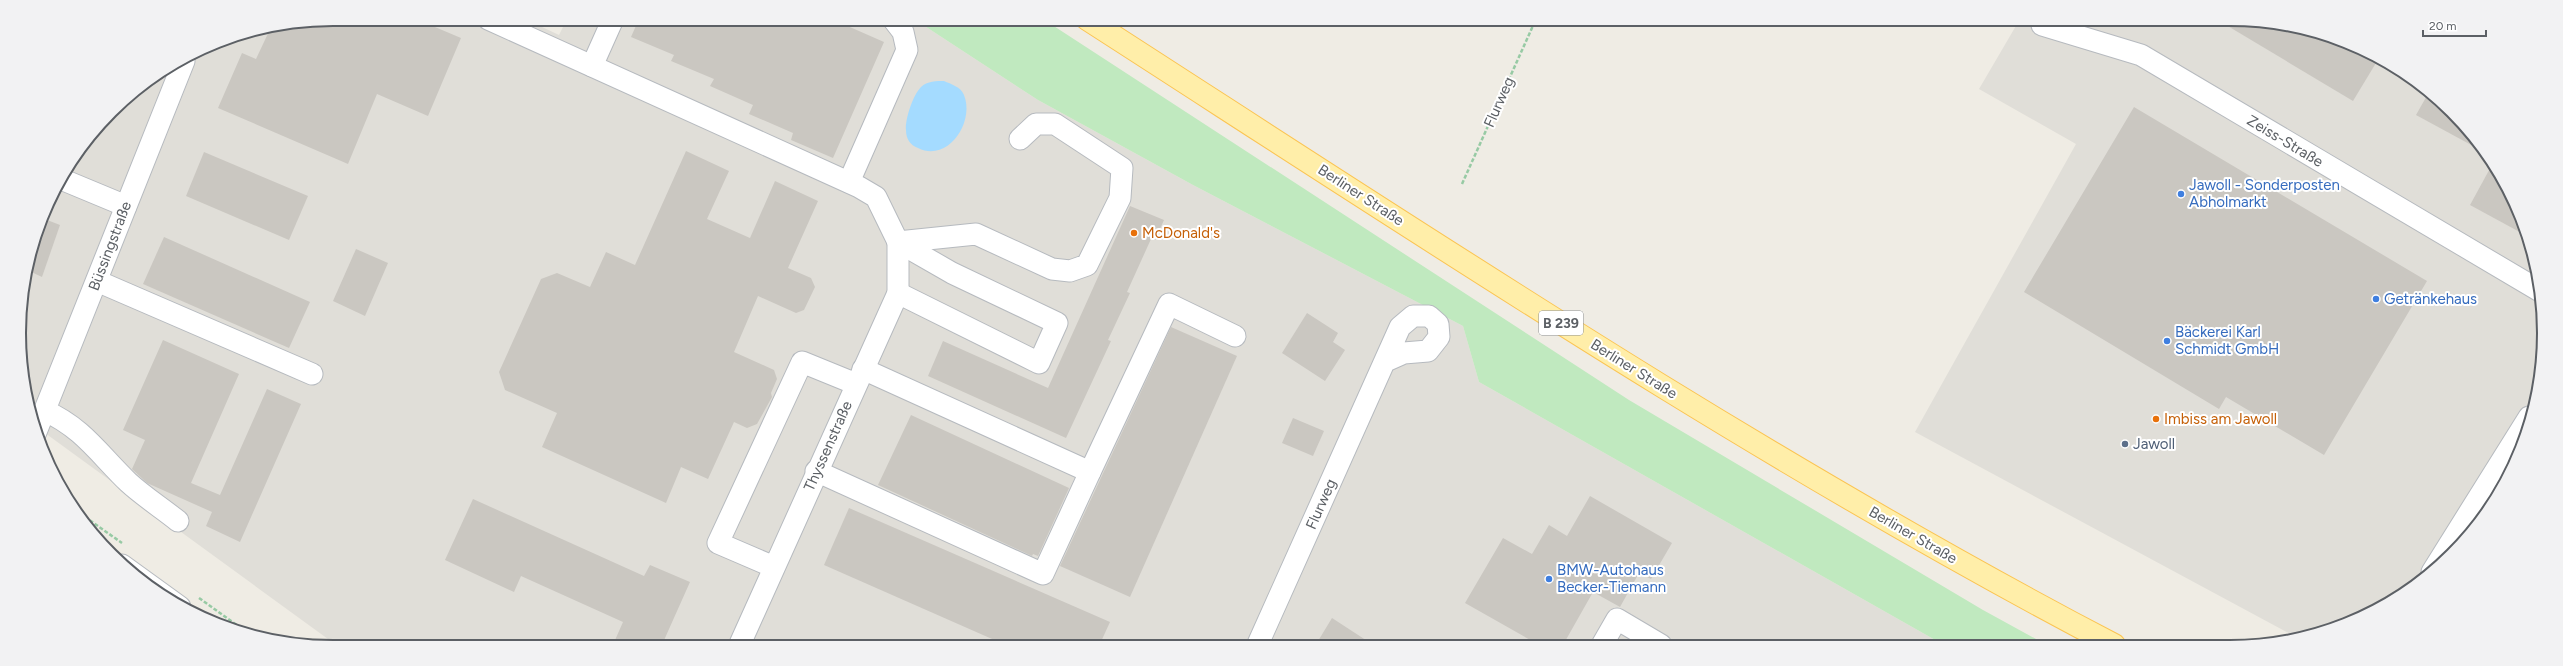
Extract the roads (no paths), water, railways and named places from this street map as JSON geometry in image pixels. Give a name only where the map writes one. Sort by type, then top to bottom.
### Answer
[{"type":"main road","name":"Berliner Straße","points":[[1098,26],[1599,348],[1912,535],[2105,640]]},
{"type":"street","points":[[503,26],[849,182],[876,197],[898,242],[952,273],[1057,323],[1039,362],[898,293]]},
{"type":"street","points":[[592,66],[610,26]]},
{"type":"street","points":[[849,182],[907,50],[902,32],[898,26]]},
{"type":"street","name":"Zeiss-Straße","points":[[2045,26],[2141,55],[2533,287]]},
{"type":"street","name":"Büssingstraße","points":[[40,424],[182,65]]},
{"type":"street","points":[[898,242],[976,234],[1052,269],[1070,271],[1087,265],[1120,198],[1122,168],[1055,124],[1036,124],[1020,139]]},
{"type":"street","points":[[66,181],[126,206]]},
{"type":"street","name":"Thyssenstraße","points":[[742,640],[816,471],[898,293],[898,242]]},
{"type":"street","points":[[97,280],[312,374]]},
{"type":"street","points":[[816,471],[1043,574],[1169,304],[1235,336]]},
{"type":"street","name":"Flurweg","points":[[1260,640],[1386,361]]},
{"type":"street","points":[[774,567],[718,543],[802,362],[860,376],[1090,472]]},
{"type":"street","points":[[45,411],[65,419],[92,444],[129,483],[178,521]]},
{"type":"street","points":[[2444,552],[2521,431]]},
{"type":"street","points":[[1605,640],[1617,619],[1653,640]]},
{"type":"water","points":[[944,81],[963,92],[966,106],[966,117],[962,128],[949,145],[939,150],[929,151],[918,148],[909,141],[906,133],[908,114],[912,101],[923,85],[932,82]]},
{"type":"place","name":"Jawoll - Sonderposten Abholmarkt","points":[[2181,194]]},
{"type":"place","name":"McDonald's","points":[[1134,233]]},
{"type":"place","name":"Getränkehaus","points":[[2376,299]]},
{"type":"place","name":"Bäckerei Karl Schmidt GmbH","points":[[2167,341]]},
{"type":"place","name":"Imbiss am Jawoll","points":[[2156,419]]},
{"type":"place","name":"Jawoll","points":[[2125,444]]},
{"type":"place","name":"BMW-Autohaus Becker-Tiemann","points":[[1549,579]]}]
